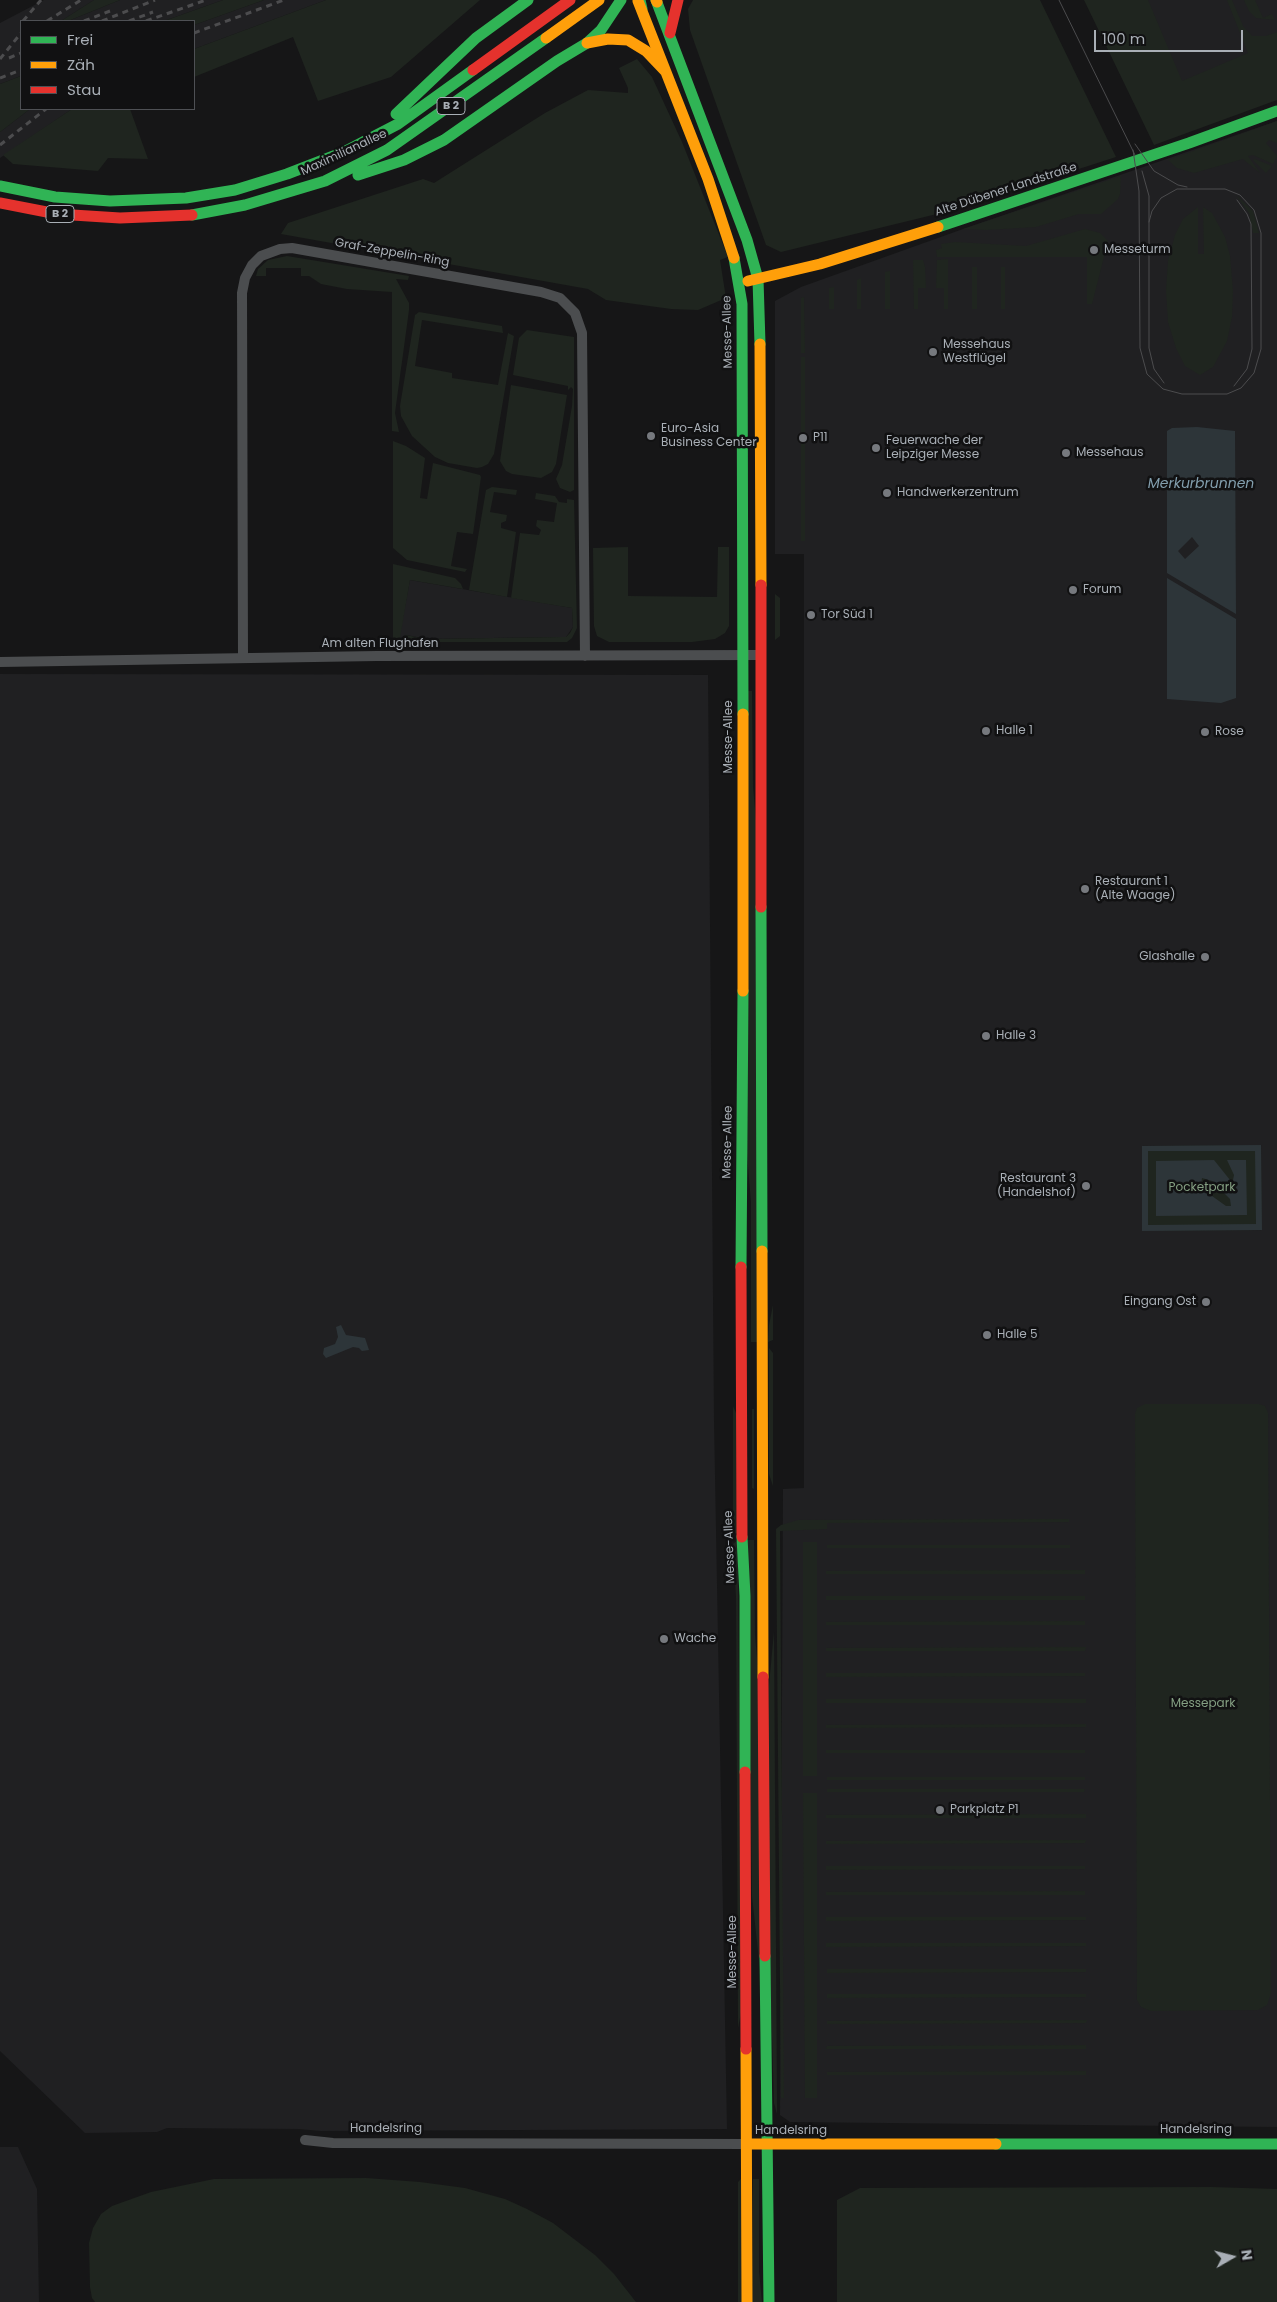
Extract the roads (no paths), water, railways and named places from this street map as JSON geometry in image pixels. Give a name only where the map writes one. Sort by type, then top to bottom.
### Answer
[{"type":"main road","points":[[365,141],[461,51],[528,0]]},
{"type":"main road","name":"B 2","points":[[0,186],[55,197],[110,201],[186,198],[235,190],[288,174],[344,152],[398,124],[570,0]]},
{"type":"main road","name":"Maximilianallee","points":[[0,203],[57,214],[120,218],[190,215],[244,205],[324,181],[387,150],[599,0]]},
{"type":"main road","points":[[324,181],[348,178],[404,160],[444,140],[557,61],[587,43],[601,30],[621,0]]},
{"type":"main road","points":[[670,33],[678,0]]},
{"type":"main road","points":[[656,1],[670,33],[742,224],[758,279],[760,304],[764,1936],[767,1984],[768,2302]]},
{"type":"main road","name":"Messe-Allee","points":[[640,3],[708,179],[740,282],[743,656],[742,1508],[745,1605],[748,2302]]},
{"type":"main road","points":[[587,43],[608,38],[628,40],[646,51],[666,72]]},
{"type":"main road","name":"Alte Dübener Landstraße","points":[[740,282],[820,264],[1091,176],[1277,111]]},
{"type":"main road","name":"Handelsring","points":[[747,2144],[850,2146],[1277,2144]]},
{"type":"street","name":"Graf-Zeppelin-Ring","points":[[243,657],[242,293],[245,278],[252,265],[260,256],[280,249],[292,248],[541,292],[560,298],[575,314],[582,334],[585,656]]},
{"type":"street","name":"Am alten Flughafen","points":[[0,662],[243,657],[761,655]]},
{"type":"street","name":"Handelsring","points":[[305,2140],[343,2143],[747,2144]]},
{"type":"water","name":"Merkurbrunnen","points":[[1197,427],[1235,431],[1236,614],[1167,573],[1167,431],[1172,428]],"holes":[[[1192,537],[1199,546],[1185,559],[1178,551]]]},
{"type":"water","points":[[1167,578],[1236,619],[1236,698],[1221,703],[1167,699]]},
{"type":"water","points":[[1261,1145],[1262,1230],[1142,1231],[1142,1146]],"holes":[[[1148,1151],[1255,1151],[1256,1224],[1148,1225]]]},
{"type":"water","points":[[1214,1160],[1230,1180],[1233,1180],[1234,1175],[1227,1160],[1246,1160],[1247,1215],[1156,1216],[1156,1161]],"holes":[[[1202,1178],[1212,1181],[1230,1199],[1231,1206],[1226,1206],[1205,1191],[1201,1185]]]},
{"type":"water","points":[[341,1325],[346,1335],[365,1338],[369,1350],[362,1351],[359,1348],[353,1347],[326,1358],[323,1354],[324,1348],[335,1344],[338,1337],[336,1327]]},
{"type":"tram line","points":[[1059,0],[1135,155]]},
{"type":"tram line","points":[[1135,144],[1154,171],[1178,185],[1187,187]]},
{"type":"tram line","points":[[1133,150],[1139,191],[1140,348],[1147,374],[1163,389],[1182,394],[1227,394],[1241,388],[1254,373],[1261,349],[1261,233],[1254,210],[1240,195],[1225,189],[1177,189],[1161,198],[1152,211],[1149,222]]},
{"type":"tram line","points":[[1142,171],[1149,196],[1149,348],[1154,369],[1164,383]]},
{"type":"tram line","points":[[1234,386],[1247,369],[1252,349],[1251,224],[1247,214],[1237,200]]},
{"type":"railway","points":[[24,20],[41,0]]},
{"type":"railway","points":[[49,20],[81,0]]},
{"type":"railway","points":[[105,20],[155,0]]},
{"type":"railway","points":[[149,20],[206,0]]},
{"type":"railway","points":[[195,33],[284,0]]},
{"type":"railway","points":[[87,20],[110,11]]},
{"type":"railway","points":[[132,20],[153,12]]},
{"type":"railway","points":[[0,59],[20,34]]},
{"type":"railway","points":[[9,58],[20,53]]},
{"type":"railway","points":[[0,78],[20,70]]},
{"type":"railway","points":[[0,145],[45,110]]},
{"type":"place","name":"Messeturm","points":[[1094,250]]},
{"type":"place","name":"Messehaus Westflügel","points":[[933,352]]},
{"type":"place","name":"Euro-Asia Business Center","points":[[651,436]]},
{"type":"place","name":"P11","points":[[803,438]]},
{"type":"place","name":"Feuerwache der Leipziger Messe","points":[[876,448]]},
{"type":"place","name":"Messehaus","points":[[1066,453]]},
{"type":"place","name":"Handwerkerzentrum","points":[[887,493]]},
{"type":"place","name":"Forum","points":[[1073,590]]},
{"type":"place","name":"Tor Süd 1","points":[[811,615]]},
{"type":"place","name":"Halle 1","points":[[986,731]]},
{"type":"place","name":"Rose","points":[[1205,732]]},
{"type":"place","name":"Restaurant 1 (Alte Waage)","points":[[1085,889]]},
{"type":"place","name":"Glashalle","points":[[1205,957]]},
{"type":"place","name":"Halle 3","points":[[986,1036]]},
{"type":"place","name":"Restaurant 3 (Handelshof)","points":[[1086,1186]]},
{"type":"place","name":"Eingang Ost","points":[[1206,1302]]},
{"type":"place","name":"Halle 5","points":[[987,1335]]},
{"type":"place","name":"Wache","points":[[664,1639]]},
{"type":"place","name":"Parkplatz P1","points":[[940,1810]]},
{"type":"park label","name":"Pocketpark","points":[[1202,1188]]},
{"type":"park label","name":"Messepark","points":[[1203,1704]]}]
